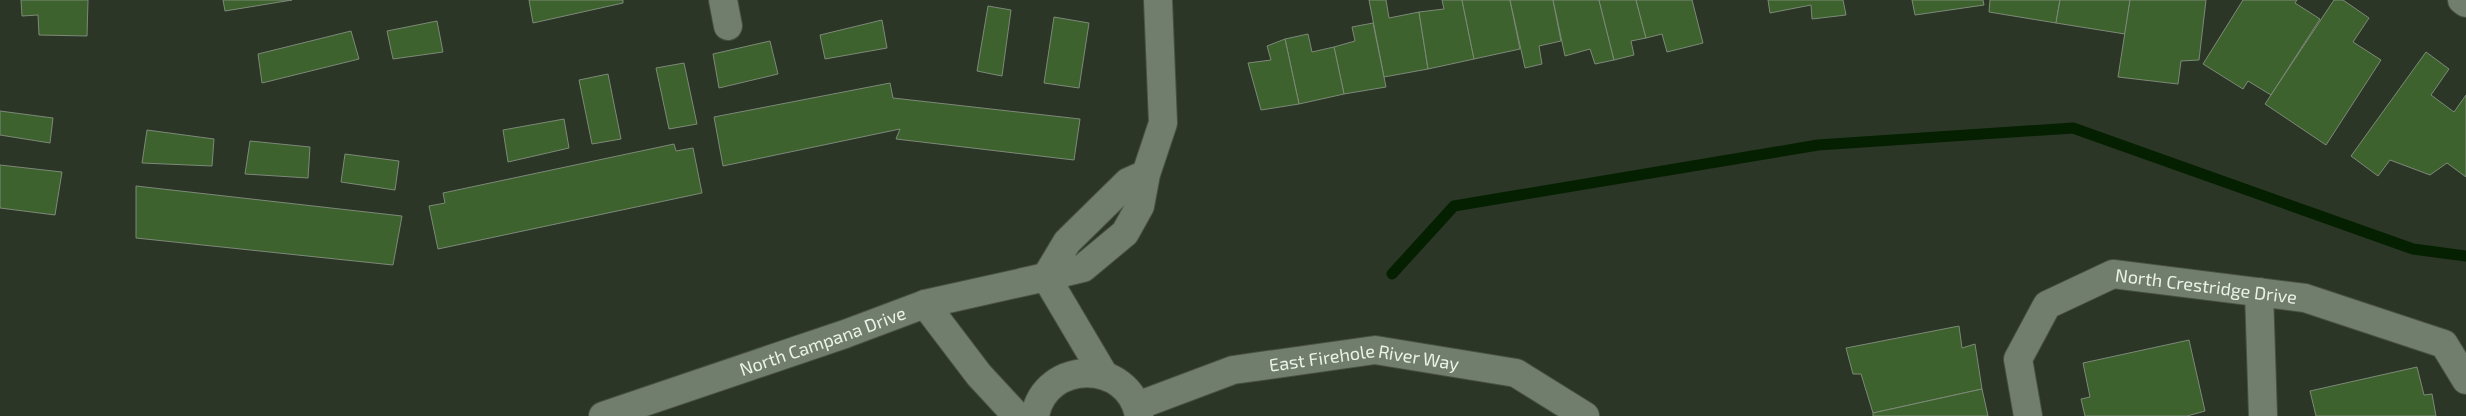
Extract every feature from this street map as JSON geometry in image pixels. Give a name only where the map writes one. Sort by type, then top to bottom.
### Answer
[{"type":"street","points":[[723,0],[728,26]]},
{"type":"street","points":[[1104,375],[1046,278],[1067,242],[1128,182],[1146,174],[1163,124],[1158,0]]},
{"type":"street","points":[[2462,0],[2466,3]]},
{"type":"street","name":"North Crestridge Drive","points":[[2028,416],[2018,359],[2047,305],[2113,274],[2305,298],[2444,344],[2466,380]]},
{"type":"street","name":"North Campana Drive","points":[[603,416],[845,334],[925,304],[1046,278]]},
{"type":"street","points":[[2259,292],[2263,416]]},
{"type":"street","points":[[925,304],[979,375],[1017,416]]},
{"type":"street","name":"East Firehole River Way","points":[[1138,411],[1233,370],[1375,350],[1516,373],[1585,416]]},
{"type":"street","points":[[1035,416],[1037,405],[1048,388],[1064,377],[1080,372],[1104,375],[1117,382],[1130,394],[1138,411]]},
{"type":"building","points":[[21,0],[88,0],[87,36],[39,35],[38,15],[22,16]]},
{"type":"building","points":[[223,0],[292,0],[225,11]]},
{"type":"building","points":[[529,0],[623,0],[623,3],[533,23]]},
{"type":"building","points":[[1369,0],[1386,0],[1389,18],[1419,12],[1428,69],[1384,77]]},
{"type":"building","points":[[1442,0],[1462,0],[1474,59],[1428,69],[1419,12],[1444,9]]},
{"type":"building","points":[[1462,0],[1510,0],[1520,49],[1474,59]]},
{"type":"building","points":[[1510,0],[1553,0],[1561,41],[1539,46],[1542,64],[1525,68]]},
{"type":"building","points":[[1553,0],[1599,0],[1614,60],[1595,64],[1590,49],[1565,56]]},
{"type":"building","points":[[1599,0],[1636,0],[1646,38],[1631,41],[1634,55],[1614,60]]},
{"type":"building","points":[[1636,0],[1692,0],[1703,43],[1667,52],[1662,34],[1646,38]]},
{"type":"building","points":[[1768,0],[1843,0],[1846,15],[1812,19],[1811,5],[1770,13]]},
{"type":"building","points":[[1912,0],[1983,0],[1984,5],[1915,15]]},
{"type":"building","points":[[1990,0],[2060,0],[2056,23],[1989,12]]},
{"type":"building","points":[[2060,0],[2130,0],[2125,34],[2056,23]]},
{"type":"building","points":[[2130,0],[2206,0],[2199,60],[2181,61],[2178,84],[2118,77]]},
{"type":"building","points":[[2243,0],[2297,0],[2295,3],[2320,19],[2271,95],[2248,81],[2243,89],[2203,64]]},
{"type":"building","points":[[2334,0],[2343,0],[2369,18],[2353,42],[2381,60],[2326,145],[2265,104]]},
{"type":"building","points":[[988,6],[1011,10],[1002,76],[977,71]]},
{"type":"building","points":[[1054,17],[1089,23],[1079,88],[1044,83]]},
{"type":"building","points":[[882,20],[887,48],[825,59],[820,35]]},
{"type":"building","points":[[437,21],[443,52],[393,59],[387,31]]},
{"type":"building","points":[[1373,23],[1386,87],[1344,94],[1334,47],[1355,41],[1352,27]]},
{"type":"building","points":[[351,31],[359,59],[262,83],[258,54]]},
{"type":"building","points":[[1308,34],[1312,52],[1334,47],[1344,94],[1299,104],[1285,39]]},
{"type":"building","points":[[1285,39],[1299,104],[1261,110],[1248,63],[1271,60],[1267,46]]},
{"type":"building","points":[[770,41],[778,74],[719,88],[713,54]]},
{"type":"building","points":[[2426,52],[2449,69],[2431,95],[2454,112],[2466,95],[2466,177],[2447,163],[2430,175],[2390,160],[2378,176],[2351,156]]},
{"type":"building","points":[[684,63],[697,124],[669,129],[656,68]]},
{"type":"building","points":[[608,74],[621,139],[592,144],[579,80]]},
{"type":"building","points":[[890,83],[893,98],[1080,119],[1074,160],[896,139],[900,129],[723,166],[714,117]]},
{"type":"building","points":[[0,111],[53,118],[50,143],[0,135]]},
{"type":"building","points":[[564,119],[569,148],[508,162],[503,130]]},
{"type":"building","points":[[147,130],[214,139],[212,166],[142,163]]},
{"type":"building","points":[[250,141],[310,147],[308,178],[245,174]]},
{"type":"building","points":[[674,144],[676,151],[693,148],[702,193],[438,249],[429,206],[445,203],[443,193]]},
{"type":"building","points":[[345,154],[399,161],[395,190],[341,182]]},
{"type":"building","points":[[0,165],[62,172],[55,215],[0,208]]},
{"type":"building","points":[[136,186],[402,216],[393,265],[136,238]]},
{"type":"building","points":[[1959,326],[1962,348],[1975,344],[1982,389],[1873,413],[1861,374],[1853,374],[1846,348]]},
{"type":"building","points":[[2189,340],[2205,411],[2187,416],[2085,416],[2081,399],[2090,397],[2083,363]]},
{"type":"building","points":[[2417,367],[2424,395],[2432,394],[2436,416],[2316,416],[2310,391]]},
{"type":"building","points":[[1982,389],[1988,416],[1873,416],[1873,413]]},
{"type":"waterway","points":[[1392,274],[1454,206],[1818,145],[2073,128],[2413,249],[2466,256]]}]
